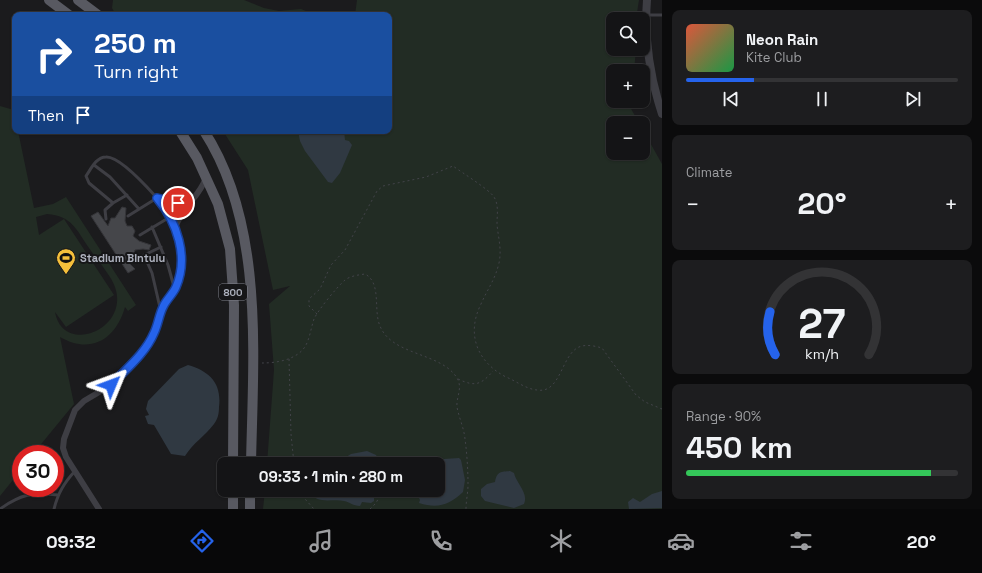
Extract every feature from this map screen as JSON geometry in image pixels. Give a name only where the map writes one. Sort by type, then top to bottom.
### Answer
[{"type":"main road","points":[[49,0],[65,12]]},
{"type":"main road","points":[[78,0],[94,12]]},
{"type":"main road","name":"800","points":[[182,134],[197,158],[218,204],[230,249],[234,305],[233,457]]},
{"type":"main road","name":"800","points":[[206,134],[226,171],[241,225],[252,300],[253,363],[251,457]]},
{"type":"main road","points":[[233,497],[233,509]]},
{"type":"main road","points":[[250,497],[250,509]]},
{"type":"street","points":[[646,12],[647,0]]},
{"type":"street","points":[[648,56],[662,114]]},
{"type":"street","points":[[175,228],[179,216],[187,204],[198,194],[206,178]]},
{"type":"street","points":[[157,198],[187,204]]},
{"type":"street","points":[[99,509],[75,471],[63,448],[64,439],[75,410],[84,401],[111,385],[135,361],[154,334],[161,312],[175,290],[182,266],[182,254],[175,228],[170,217],[157,198]]},
{"type":"lane","points":[[650,15],[662,15]]},
{"type":"lane","points":[[113,204],[87,180],[86,176],[99,159],[107,157],[131,172],[157,198],[128,216]]},
{"type":"lane","points":[[94,165],[110,177],[139,209]]},
{"type":"lane","points":[[106,218],[105,210],[127,195]]},
{"type":"lane","points":[[140,235],[170,217]]},
{"type":"lane","points":[[152,227],[161,247],[175,290]]},
{"type":"lane","points":[[132,262],[161,247]]},
{"type":"lane","points":[[144,255],[152,273],[161,312]]},
{"type":"lane","points":[[64,484],[75,471]]},
{"type":"lane","points":[[0,509],[20,497]]},
{"type":"lane","points":[[54,509],[57,497]]},
{"type":"path","points":[[317,314],[309,306],[309,299],[320,289],[331,265],[345,250],[377,191],[383,186],[426,177],[453,166],[494,196],[497,206],[500,261],[494,283],[480,305],[475,326],[475,344],[494,371],[525,386],[536,390],[543,390],[554,383],[570,355],[577,348],[583,346],[602,348],[636,395],[645,402],[662,409]]},
{"type":"path","points":[[253,363],[271,363],[298,354],[305,347],[317,314],[324,304],[345,280],[355,275],[365,274],[372,277],[375,286],[380,326],[389,337],[400,346],[442,364],[458,378],[469,384],[476,384],[486,379],[494,371]]},
{"type":"path","points":[[289,358],[291,434],[293,457]]},
{"type":"path","points":[[458,378],[460,388],[457,404],[460,422],[465,438],[467,470],[466,509]]},
{"type":"path","points":[[304,497],[314,509]]},
{"type":"path","points":[[370,509],[376,504],[380,497]]},
{"type":"shaded area","points":[[113,0],[244,0],[264,8],[279,11],[301,9],[308,12],[114,12],[112,8]]},
{"type":"shaded area","points":[[357,0],[639,0],[637,12],[606,12],[606,56],[635,56],[635,64],[606,64],[606,108],[631,108],[635,116],[606,116],[606,160],[650,160],[650,143],[662,164],[662,509],[263,509],[264,497],[445,497],[445,457],[268,457],[274,370],[269,304],[290,286],[273,290],[248,170],[225,134],[392,134],[392,12],[355,12]]},
{"type":"shaded area","points":[[0,106],[12,109],[12,134],[19,134],[34,208],[53,204],[66,197],[136,305],[128,311],[125,307],[115,328],[101,341],[92,344],[82,344],[71,342],[60,337],[74,404],[40,445],[12,445],[12,481],[0,496]],"holes":[[[47,214],[62,217],[77,229],[107,272],[115,287],[117,302],[113,315],[105,325],[94,332],[81,335],[70,333],[60,325],[55,312],[66,327],[114,295],[64,219],[39,235],[36,217]]]},
{"type":"shaded area","points":[[299,134],[344,134],[345,140],[349,141],[352,145],[340,173],[332,183],[328,182],[305,151]]},
{"type":"shaded area","points":[[188,365],[202,371],[212,379],[216,385],[219,399],[218,414],[215,422],[185,456],[171,454],[154,425],[148,424],[145,416],[149,415],[146,409],[148,401],[179,369]]},
{"type":"shaded area","points":[[367,451],[377,457],[346,457],[351,454]]},
{"type":"shaded area","points":[[459,458],[461,460],[465,480],[463,492],[453,500],[443,505],[432,506],[419,503],[420,500],[418,497],[445,497],[445,459]]},
{"type":"shaded area","points":[[510,471],[514,473],[524,492],[524,504],[514,508],[485,501],[481,496],[481,489],[487,484],[495,482],[498,474]]},
{"type":"shaded area","points":[[662,491],[662,508],[629,509],[628,502],[633,498],[640,502],[652,494]]},
{"type":"shaded area","points":[[315,497],[374,497],[374,501],[371,503],[362,502],[360,506],[340,500],[320,500]]},
{"type":"building","points":[[122,207],[126,208],[125,221],[127,226],[132,226],[135,231],[133,236],[139,241],[151,245],[149,250],[135,250],[134,253],[125,254],[130,264],[135,269],[128,273],[91,216],[98,212],[108,226],[111,218],[115,218]]},
{"type":"place","name":"Stadium Bintulu","points":[[66,275]]},
{"type":"route","points":[[111,385],[135,361],[154,334],[165,303],[177,285],[182,266],[182,254],[175,228],[164,206],[157,198],[178,203]]}]
